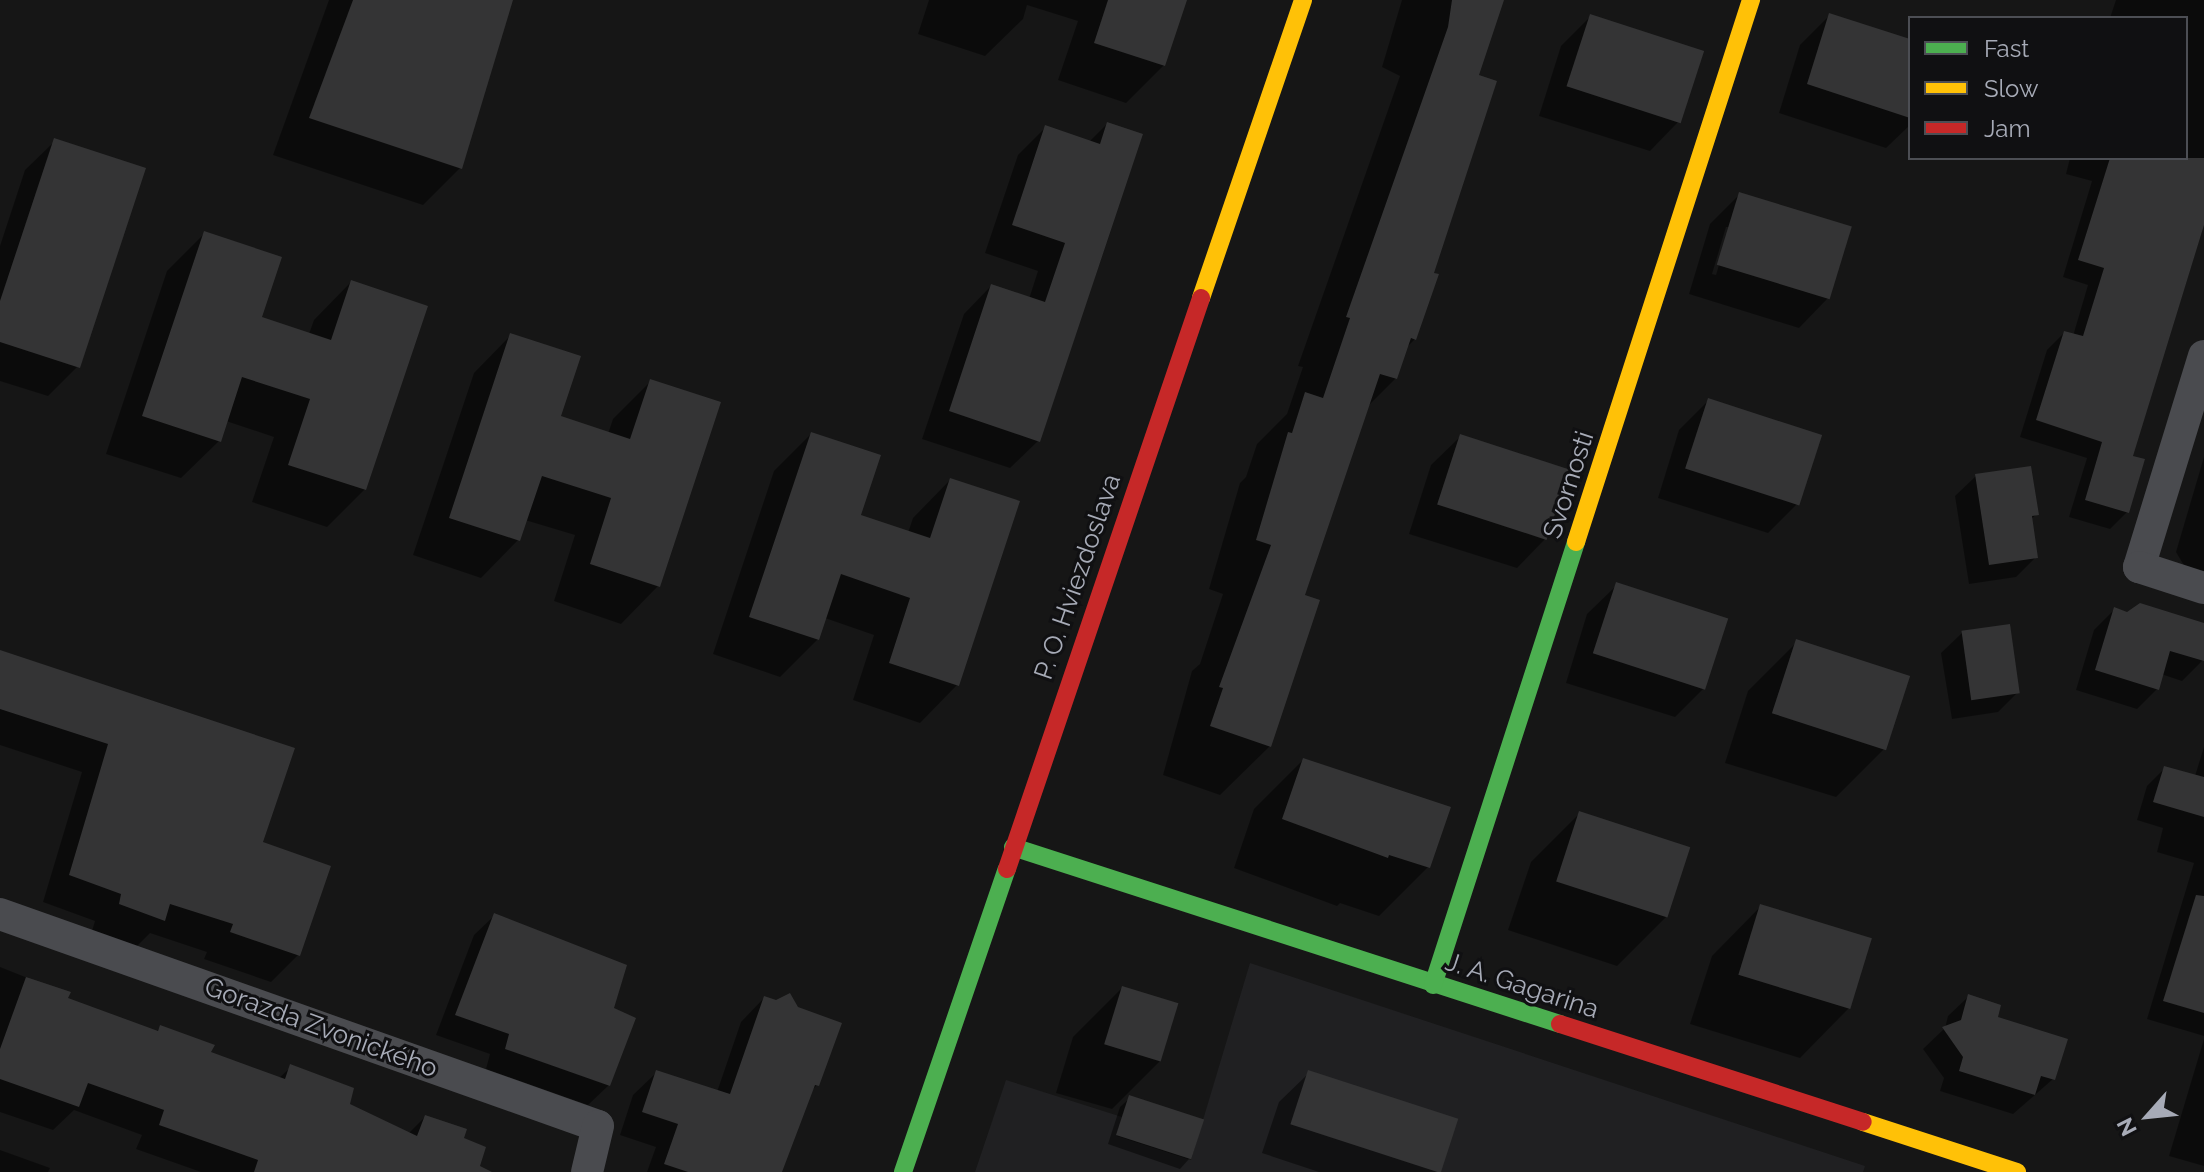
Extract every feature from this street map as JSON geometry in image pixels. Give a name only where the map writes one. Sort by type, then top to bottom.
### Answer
[{"type":"street","name":"P. O. Hviezdoslava","points":[[903,1172],[1303,0]]},
{"type":"street","name":"Svornosti","points":[[1433,985],[1751,0]]},
{"type":"street","points":[[2204,356],[2139,567],[2204,588]]},
{"type":"street","name":"J. A. Gagarina","points":[[1013,847],[2017,1172]]},
{"type":"street","name":"Gorazda Zvonického","points":[[0,914],[598,1126],[587,1172]]},
{"type":"shaded area","points":[[1250,963],[1865,1166],[1863,1172],[975,1172],[1006,1080],[1122,1117],[1117,1136],[1191,1160]]},
{"type":"building","points":[[353,0],[513,0],[462,169],[309,118]]},
{"type":"building","points":[[1108,0],[1187,0],[1165,66],[1094,43]]},
{"type":"building","points":[[1452,0],[1504,0],[1479,75],[1497,81],[1434,273],[1439,274],[1416,340],[1411,338],[1397,379],[1380,374],[1305,595],[1320,600],[1271,747],[1210,726],[1223,688],[1219,687],[1271,545],[1256,540],[1288,432],[1292,433],[1305,392],[1323,398],[1350,318],[1346,317],[1448,27]]},
{"type":"building","points":[[1829,13],[1908,38],[1908,117],[1807,84]]},
{"type":"building","points":[[1590,14],[1704,51],[1681,123],[1567,86]]},
{"type":"building","points":[[1107,122],[1143,134],[1040,442],[949,411],[991,284],[1045,302],[1065,243],[1012,225],[1045,125],[1100,144]]},
{"type":"building","points":[[54,138],[146,168],[80,368],[0,342],[0,301]]},
{"type":"building","points":[[2204,158],[2204,225],[2133,456],[2145,459],[2129,513],[2085,500],[2102,442],[2036,420],[2064,331],[2083,336],[2104,268],[2078,260],[2109,160]]},
{"type":"building","points":[[1739,192],[1852,226],[1830,299],[1717,265]]},
{"type":"building","points":[[204,231],[282,257],[262,317],[331,340],[351,280],[428,306],[366,490],[288,465],[310,399],[242,377],[221,442],[142,416]]},
{"type":"building","points":[[510,333],[581,356],[561,416],[630,439],[650,379],[721,402],[660,587],[590,564],[611,498],[542,476],[520,541],[449,518]]},
{"type":"building","points":[[1708,398],[1822,435],[1799,505],[1685,468]]},
{"type":"building","points":[[811,432],[881,455],[861,515],[930,538],[950,478],[1020,501],[959,686],[889,663],[910,598],[841,574],[819,640],[749,617]]},
{"type":"building","points":[[1460,434],[1569,470],[1547,540],[1437,504]]},
{"type":"building","points":[[2031,466],[2039,515],[2032,516],[2038,558],[1989,565],[1975,474]]},
{"type":"building","points":[[1616,582],[1728,618],[1705,690],[1593,653]]},
{"type":"building","points":[[2140,603],[2204,623],[2204,661],[2170,651],[2159,690],[2095,670],[2114,607],[2127,612]]},
{"type":"building","points":[[2010,624],[2020,693],[1971,700],[1961,631]]},
{"type":"building","points":[[1796,639],[1910,676],[1886,750],[1772,713]]},
{"type":"building","points":[[0,650],[295,748],[263,842],[331,866],[300,956],[230,932],[233,924],[170,904],[165,921],[119,904],[121,894],[69,875],[108,744],[0,709]]},
{"type":"building","points":[[1303,758],[1451,807],[1430,868],[1389,855],[1388,858],[1282,819]]},
{"type":"building","points":[[2164,766],[2204,777],[2204,817],[2153,802]]},
{"type":"building","points":[[1579,811],[1690,847],[1667,918],[1556,881]]},
{"type":"building","points":[[2196,895],[2204,896],[2204,1013],[2163,1001]]},
{"type":"building","points":[[1760,904],[1872,938],[1850,1009],[1738,975]]},
{"type":"building","points":[[494,913],[627,965],[614,1008],[636,1018],[610,1086],[505,1049],[509,1034],[455,1015]]},
{"type":"building","points":[[26,977],[71,992],[68,998],[158,1031],[160,1025],[215,1045],[211,1052],[285,1079],[290,1064],[354,1088],[350,1104],[417,1136],[425,1115],[467,1129],[464,1138],[486,1147],[480,1166],[492,1172],[254,1172],[258,1160],[159,1125],[164,1110],[88,1083],[79,1107],[0,1079],[0,1049]]},
{"type":"building","points":[[1122,986],[1178,1003],[1161,1062],[1104,1044]]},
{"type":"building","points":[[790,993],[798,1007],[842,1023],[782,1172],[688,1172],[664,1164],[678,1124],[642,1112],[656,1070],[730,1094],[764,996],[776,1000]]},
{"type":"building","points":[[1968,994],[2001,1005],[1998,1017],[2068,1039],[2055,1080],[2041,1076],[2035,1095],[1959,1071],[1963,1057],[1942,1027],[1961,1020]]},
{"type":"building","points":[[1308,1070],[1458,1119],[1441,1172],[1290,1124]]},
{"type":"building","points":[[1129,1095],[1204,1119],[1191,1159],[1116,1135]]},
{"type":"traffic: fast","points":[[1433,985],[1576,542]]},
{"type":"traffic: fast","points":[[1013,847],[1560,1024]]},
{"type":"traffic: fast","points":[[903,1172],[1007,869]]},
{"type":"traffic: slow","points":[[1201,298],[1303,0]]},
{"type":"traffic: slow","points":[[1576,542],[1751,0]]},
{"type":"traffic: slow","points":[[1863,1122],[2017,1172]]},
{"type":"traffic: jam","points":[[1007,869],[1201,298]]},
{"type":"traffic: jam","points":[[1560,1024],[1863,1122]]}]
